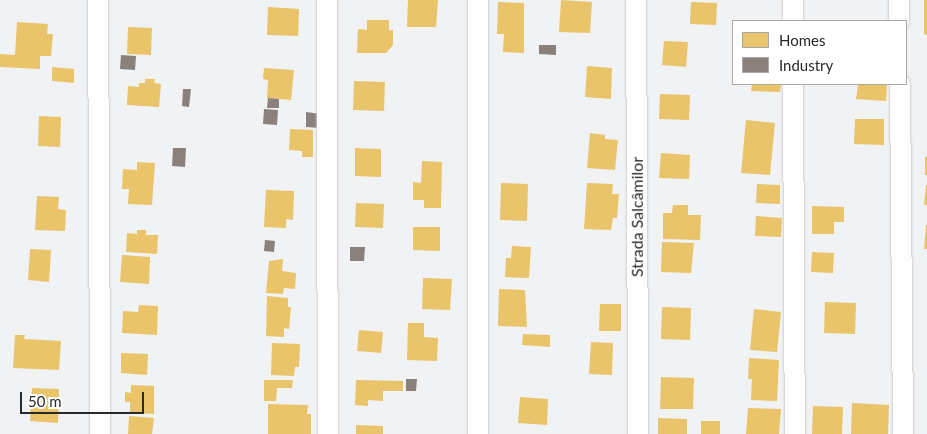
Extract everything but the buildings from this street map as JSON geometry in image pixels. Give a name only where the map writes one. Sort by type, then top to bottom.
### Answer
[{"type":"street","points":[[98,0],[100,434]]},
{"type":"street","points":[[327,0],[328,434]]},
{"type":"street","points":[[478,0],[478,434]]},
{"type":"street","name":"Strada Salcâmilor","points":[[636,0],[638,434]]},
{"type":"street","points":[[793,0],[793,20]]},
{"type":"street","points":[[899,0],[899,20]]},
{"type":"street","points":[[793,85],[795,434]]},
{"type":"street","points":[[900,85],[903,434]]}]
